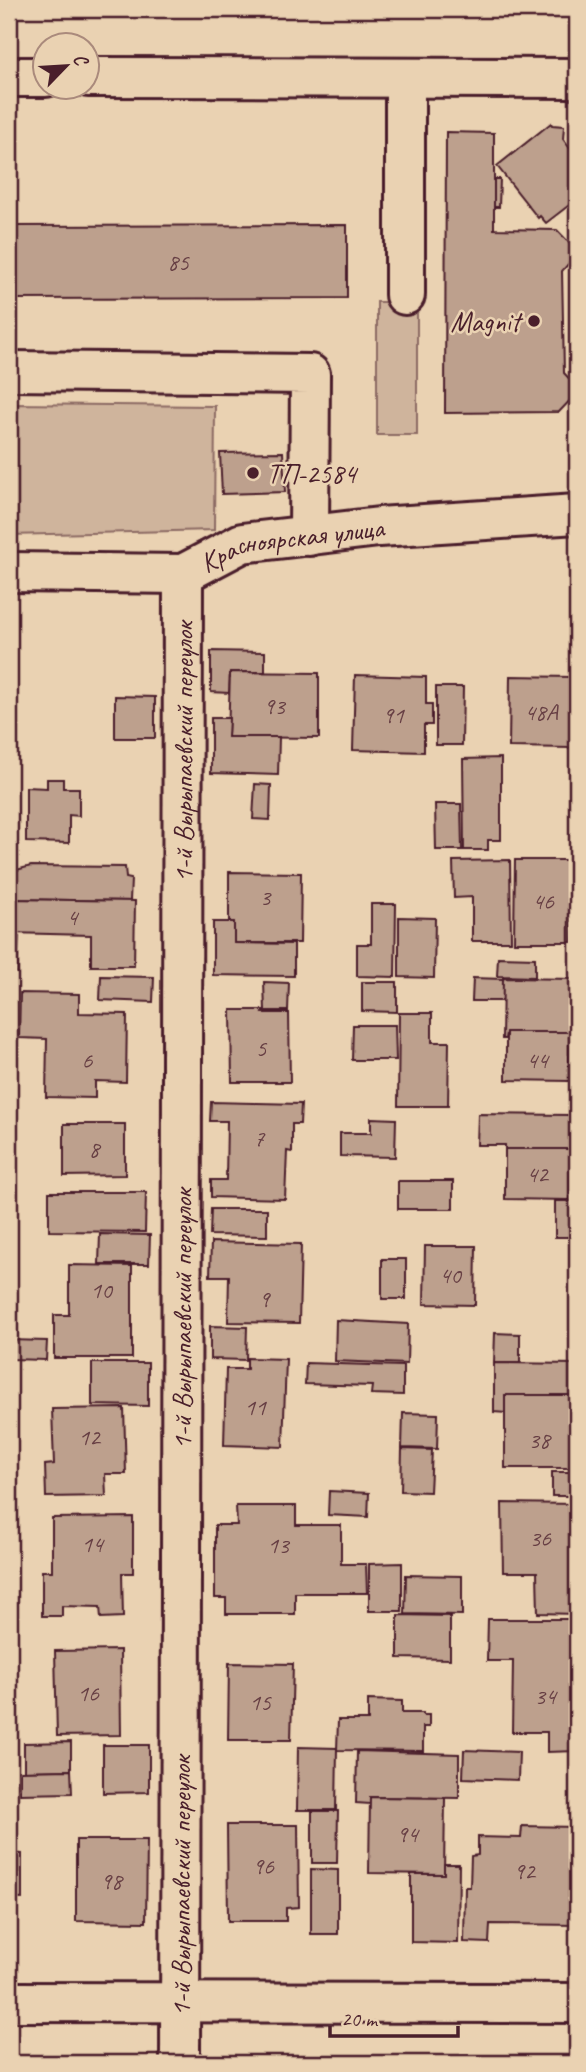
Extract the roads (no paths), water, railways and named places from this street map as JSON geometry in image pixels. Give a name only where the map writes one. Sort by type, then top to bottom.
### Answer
[{"type":"street","points":[[9,77],[32,77]]},
{"type":"street","points":[[102,77],[577,78]]},
{"type":"street","points":[[405,78],[405,295]]},
{"type":"street","points":[[9,371],[310,374],[309,536]]},
{"type":"street","name":"Красноярская улица","points":[[9,572],[183,574],[242,543],[379,527],[577,514]]},
{"type":"street","name":"1-й Вырыпаевский переулок","points":[[180,2063],[183,574]]},
{"type":"street","points":[[9,2002],[577,2003]]},
{"type":"place","name":"Magnit","points":[[534,321]]},
{"type":"place","name":"ТП-2584","points":[[253,473]]}]
